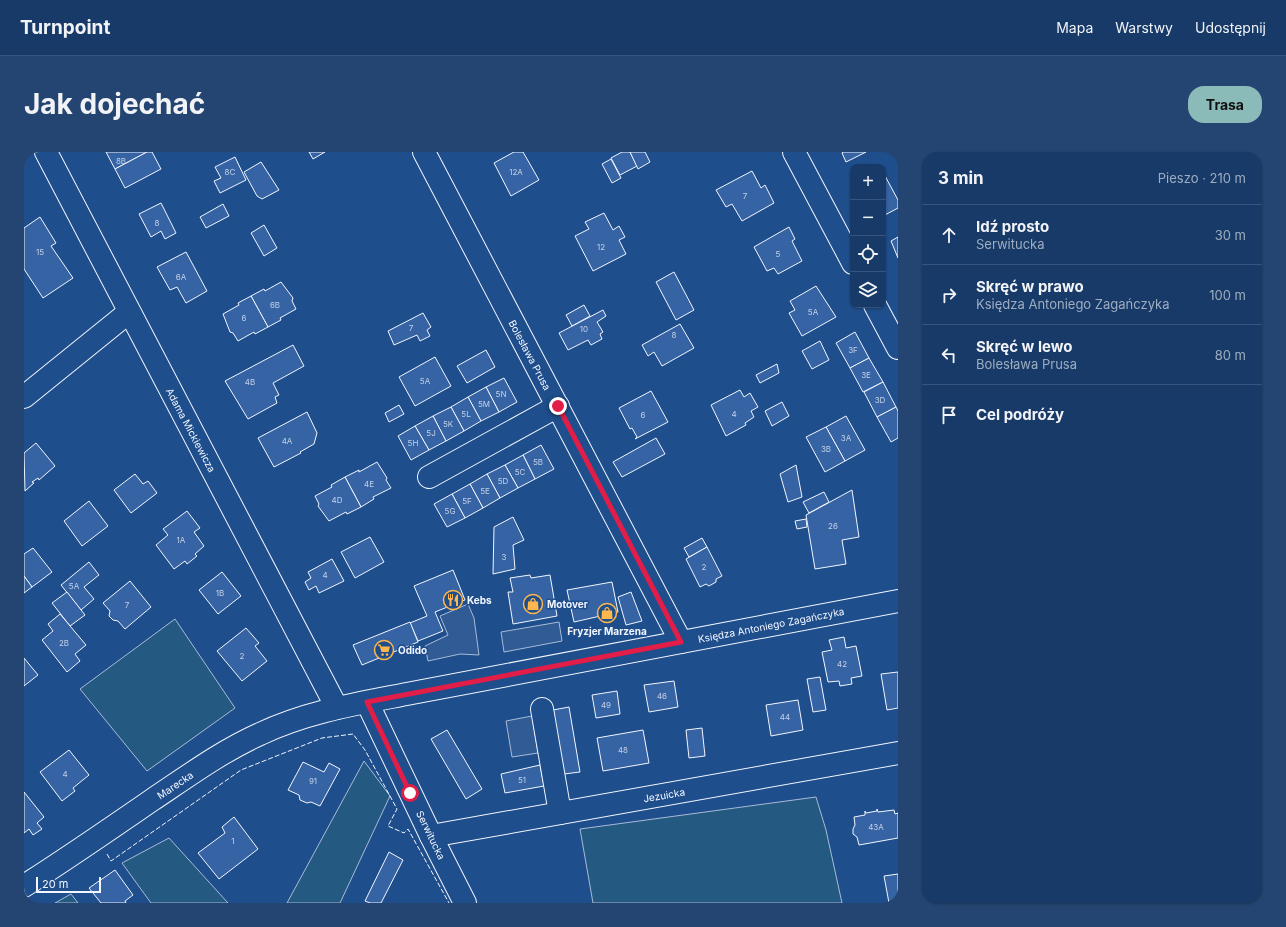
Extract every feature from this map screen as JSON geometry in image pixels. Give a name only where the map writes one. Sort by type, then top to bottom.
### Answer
[{"type":"street","name":"Adama Mickiewicza","points":[[46,152],[338,708]]},
{"type":"street","name":"Bolesława Prusa","points":[[424,152],[681,642]]},
{"type":"street","points":[[794,152],[850,257]]},
{"type":"street","points":[[877,308],[898,348]]},
{"type":"street","points":[[24,397],[129,312]]},
{"type":"street","points":[[430,477],[558,406]]},
{"type":"street","name":"Księdza Antoniego Zagańczyka","points":[[338,708],[898,601]]},
{"type":"street","name":"Serwitucka","points":[[367,702],[431,836],[466,903]]},
{"type":"street","name":"Marecka","points":[[24,886],[73,855],[219,754],[261,733],[303,717],[338,708]]},
{"type":"street","points":[[542,710],[560,813]]},
{"type":"street","name":"Jezuicka","points":[[431,836],[898,753]]},
{"type":"shaded area","points":[[468,604],[474,618],[479,655],[460,654],[428,661],[425,646],[448,635],[440,616]]},
{"type":"shaded area","points":[[175,619],[235,708],[147,771],[80,689]]},
{"type":"shaded area","points":[[559,622],[562,641],[504,652],[501,632]]},
{"type":"shaded area","points":[[532,716],[538,753],[512,757],[506,721]]},
{"type":"shaded area","points":[[364,761],[390,796],[340,903],[287,903]]},
{"type":"shaded area","points":[[816,797],[826,830],[842,903],[593,903],[580,829]]},
{"type":"shaded area","points":[[169,838],[228,903],[151,903],[122,863]]},
{"type":"shaded area","points":[[71,894],[78,903],[55,903]]},
{"type":"building","points":[[106,152],[147,152],[115,169]]},
{"type":"building","points":[[147,152],[152,152],[161,169],[125,188],[115,169]]},
{"type":"building","points":[[309,152],[325,152],[313,159]]},
{"type":"building","points":[[514,152],[523,152],[539,180],[511,196],[494,163]]},
{"type":"building","points":[[622,152],[630,152],[637,166],[620,175],[611,158]]},
{"type":"building","points":[[630,152],[645,152],[650,162],[638,169]]},
{"type":"building","points":[[866,152],[846,162],[842,153]]},
{"type":"building","points":[[235,157],[246,180],[220,193],[214,181],[221,178],[215,167]]},
{"type":"building","points":[[611,159],[621,178],[612,183],[602,164]]},
{"type":"building","points":[[261,162],[279,190],[262,199],[257,196],[244,172]]},
{"type":"building","points":[[752,171],[761,188],[765,185],[774,203],[742,221],[732,204],[726,207],[716,190]]},
{"type":"building","points":[[886,178],[898,200],[898,208],[886,214]]},
{"type":"building","points":[[161,203],[176,233],[165,239],[161,231],[151,237],[139,214]]},
{"type":"building","points":[[223,204],[229,216],[206,228],[200,217]]},
{"type":"building","points":[[604,213],[613,230],[619,226],[625,237],[619,240],[626,254],[593,271],[575,236],[589,229],[585,222]]},
{"type":"building","points":[[40,217],[56,243],[51,246],[73,278],[43,298],[24,269],[24,228]]},
{"type":"building","points":[[264,225],[277,248],[264,256],[251,233]]},
{"type":"building","points":[[789,227],[795,239],[792,241],[802,261],[778,274],[774,268],[767,271],[754,247]]},
{"type":"building","points":[[898,237],[898,258],[891,241]]},
{"type":"building","points":[[186,252],[207,291],[186,303],[177,287],[170,290],[157,267]]},
{"type":"building","points":[[674,272],[694,310],[676,320],[656,282]]},
{"type":"building","points":[[281,282],[293,298],[292,301],[296,309],[268,327],[251,296],[264,289],[265,291]]},
{"type":"building","points":[[816,286],[836,317],[802,336],[789,313],[795,310],[790,301]]},
{"type":"building","points":[[251,296],[268,327],[255,334],[254,332],[238,341],[233,333],[230,332],[223,314]]},
{"type":"building","points":[[584,305],[590,316],[572,326],[566,315]]},
{"type":"building","points":[[603,310],[606,316],[597,322],[603,332],[600,334],[602,339],[591,345],[588,340],[568,350],[559,333]]},
{"type":"building","points":[[423,313],[431,327],[427,330],[430,336],[420,341],[417,335],[394,345],[388,331]]},
{"type":"building","points":[[680,324],[694,348],[662,366],[654,352],[648,356],[642,345]]},
{"type":"building","points":[[855,332],[869,358],[850,368],[836,343]]},
{"type":"building","points":[[820,341],[829,360],[812,369],[802,351]]},
{"type":"building","points":[[293,345],[304,366],[273,383],[279,395],[275,397],[277,403],[248,419],[225,381]]},
{"type":"building","points":[[486,350],[495,367],[467,383],[457,366]]},
{"type":"building","points":[[435,357],[451,386],[415,406],[399,377]]},
{"type":"building","points":[[869,358],[883,382],[863,392],[850,368]]},
{"type":"building","points":[[777,364],[779,373],[760,383],[756,375]]},
{"type":"building","points":[[504,378],[517,402],[499,412],[486,387]]},
{"type":"building","points":[[883,382],[896,407],[877,417],[864,392]]},
{"type":"building","points":[[486,387],[499,412],[481,421],[468,397]]},
{"type":"building","points":[[740,390],[744,397],[750,393],[758,407],[751,411],[754,417],[745,423],[746,425],[726,436],[711,405]]},
{"type":"building","points":[[651,391],[668,422],[635,439],[637,437],[632,428],[630,429],[619,408]]},
{"type":"building","points":[[468,397],[481,421],[464,431],[451,407]]},
{"type":"building","points":[[782,402],[789,416],[772,426],[765,411]]},
{"type":"building","points":[[399,405],[404,414],[389,422],[385,413]]},
{"type":"building","points":[[451,407],[464,431],[446,441],[433,416]]},
{"type":"building","points":[[896,407],[898,411],[898,438],[891,442],[877,417]]},
{"type":"building","points":[[307,412],[317,433],[314,444],[300,452],[301,453],[274,467],[258,438]]},
{"type":"building","points":[[433,416],[446,441],[429,450],[415,426]]},
{"type":"building","points":[[846,416],[865,450],[845,461],[826,427]]},
{"type":"building","points":[[415,426],[429,450],[411,460],[398,436]]},
{"type":"building","points":[[826,427],[845,461],[825,472],[806,437]]},
{"type":"building","points":[[656,438],[665,454],[622,477],[613,462]]},
{"type":"building","points":[[36,443],[55,466],[39,480],[38,478],[32,482],[34,483],[25,491],[24,453]]},
{"type":"building","points":[[541,445],[554,469],[535,479],[523,455]]},
{"type":"building","points":[[523,455],[535,479],[518,488],[505,465]]},
{"type":"building","points":[[377,462],[387,478],[386,480],[391,488],[373,497],[374,499],[361,507],[345,477],[359,470],[359,472]]},
{"type":"building","points":[[505,465],[518,488],[500,498],[487,474]]},
{"type":"building","points":[[796,465],[802,497],[788,502],[780,474]]},
{"type":"building","points":[[135,474],[143,484],[148,481],[157,493],[131,513],[114,490]]},
{"type":"building","points":[[487,474],[500,498],[483,508],[470,484]]},
{"type":"building","points":[[345,477],[361,507],[347,514],[346,512],[329,521],[318,506],[319,504],[315,496],[332,487],[331,485]]},
{"type":"building","points":[[470,484],[483,508],[465,518],[452,494]]},
{"type":"building","points":[[852,490],[859,537],[842,540],[846,564],[815,569],[806,515]]},
{"type":"building","points":[[824,492],[829,502],[809,513],[803,502]]},
{"type":"building","points":[[452,494],[465,518],[447,527],[434,504]]},
{"type":"building","points":[[89,501],[108,526],[82,546],[64,521]]},
{"type":"building","points":[[187,511],[200,528],[194,532],[204,546],[195,554],[197,556],[187,564],[185,561],[174,569],[156,545],[168,535],[163,529]]},
{"type":"building","points":[[513,517],[524,540],[513,545],[515,569],[493,574],[494,527]]},
{"type":"building","points":[[806,519],[807,527],[797,529],[795,521]]},
{"type":"building","points":[[370,537],[384,562],[355,578],[341,552]]},
{"type":"building","points":[[702,538],[707,547],[689,557],[684,548]]},
{"type":"building","points":[[707,547],[722,576],[716,579],[716,582],[709,586],[706,584],[700,587],[686,559]]},
{"type":"building","points":[[33,548],[52,572],[32,587],[24,576],[24,554]]},
{"type":"building","points":[[332,559],[344,581],[319,593],[316,586],[309,590],[305,582],[311,578],[308,572]]},
{"type":"building","points":[[89,562],[99,575],[84,587],[94,599],[81,610],[61,585]]},
{"type":"building","points":[[453,570],[465,600],[435,612],[443,631],[418,641],[410,623],[427,616],[414,586]]},
{"type":"building","points":[[222,572],[241,596],[218,614],[199,590]]},
{"type":"building","name":"Motover","points":[[530,575],[531,578],[550,575],[557,616],[513,624],[508,592],[513,592],[510,578]]},
{"type":"building","points":[[24,576],[32,587],[24,593]]},
{"type":"building","points":[[130,581],[151,607],[125,629],[118,621],[113,620],[109,616],[110,611],[103,603]]},
{"type":"building","points":[[612,582],[618,612],[574,622],[567,590]]},
{"type":"building","points":[[67,592],[85,615],[70,626],[52,603]]},
{"type":"building","points":[[631,592],[642,621],[626,625],[618,597]]},
{"type":"building","points":[[60,614],[86,645],[75,654],[80,661],[67,672],[42,640],[53,631],[48,624]]},
{"type":"building","points":[[410,622],[418,642],[362,665],[353,645]]},
{"type":"building","points":[[246,628],[259,643],[255,646],[267,661],[242,681],[217,651]]},
{"type":"building","points":[[844,637],[846,648],[856,646],[862,676],[851,678],[852,684],[840,686],[839,681],[828,682],[822,652],[832,650],[829,640]]},
{"type":"building","points":[[24,658],[38,675],[24,686]]},
{"type":"building","points":[[898,672],[898,708],[887,710],[881,674]]},
{"type":"building","points":[[820,677],[826,710],[813,712],[807,679]]},
{"type":"building","points":[[674,681],[678,707],[649,712],[644,685]]},
{"type":"building","points":[[617,691],[620,714],[596,718],[592,695]]},
{"type":"building","points":[[798,700],[803,730],[771,736],[766,705]]},
{"type":"building","points":[[569,707],[580,772],[564,774],[553,710]]},
{"type":"building","points":[[702,728],[705,756],[689,758],[686,730]]},
{"type":"building","points":[[447,730],[482,789],[466,799],[431,739]]},
{"type":"building","points":[[643,730],[649,763],[603,771],[597,738]]},
{"type":"building","points":[[69,750],[89,775],[73,788],[75,791],[62,801],[40,772]]},
{"type":"building","points":[[303,762],[324,772],[329,763],[340,769],[320,806],[311,802],[307,803],[300,800],[299,795],[288,790]]},
{"type":"building","points":[[540,765],[544,786],[505,793],[501,774]]},
{"type":"building","points":[[24,792],[44,817],[37,823],[42,829],[33,835],[29,829],[24,833]]},
{"type":"building","points":[[877,809],[878,812],[894,810],[895,814],[898,813],[898,838],[859,845],[857,837],[853,834],[855,825],[854,817],[865,815],[865,811],[866,813],[877,811]]},
{"type":"building","points":[[234,817],[258,849],[219,879],[198,853],[225,833],[222,827]]},
{"type":"building","points":[[389,852],[403,860],[381,903],[370,903],[365,901]]},
{"type":"building","points":[[115,870],[133,895],[125,901],[126,903],[101,903],[89,888]]},
{"type":"building","points":[[898,874],[898,903],[889,903],[884,876]]},
{"type":"fence","points":[[107,854],[111,861],[241,770],[322,738],[353,734],[365,750],[397,809],[388,826],[404,833],[408,829],[449,903]]},
{"type":"place","name":"Kebs","points":[[453,600]]},
{"type":"place","name":"Motover","points":[[533,604]]},
{"type":"place","name":"Fryzjer Marzena","points":[[607,613]]},
{"type":"place","name":"Odido","points":[[384,650]]},
{"type":"route","points":[[410,793],[367,702],[681,642],[558,406]]}]
